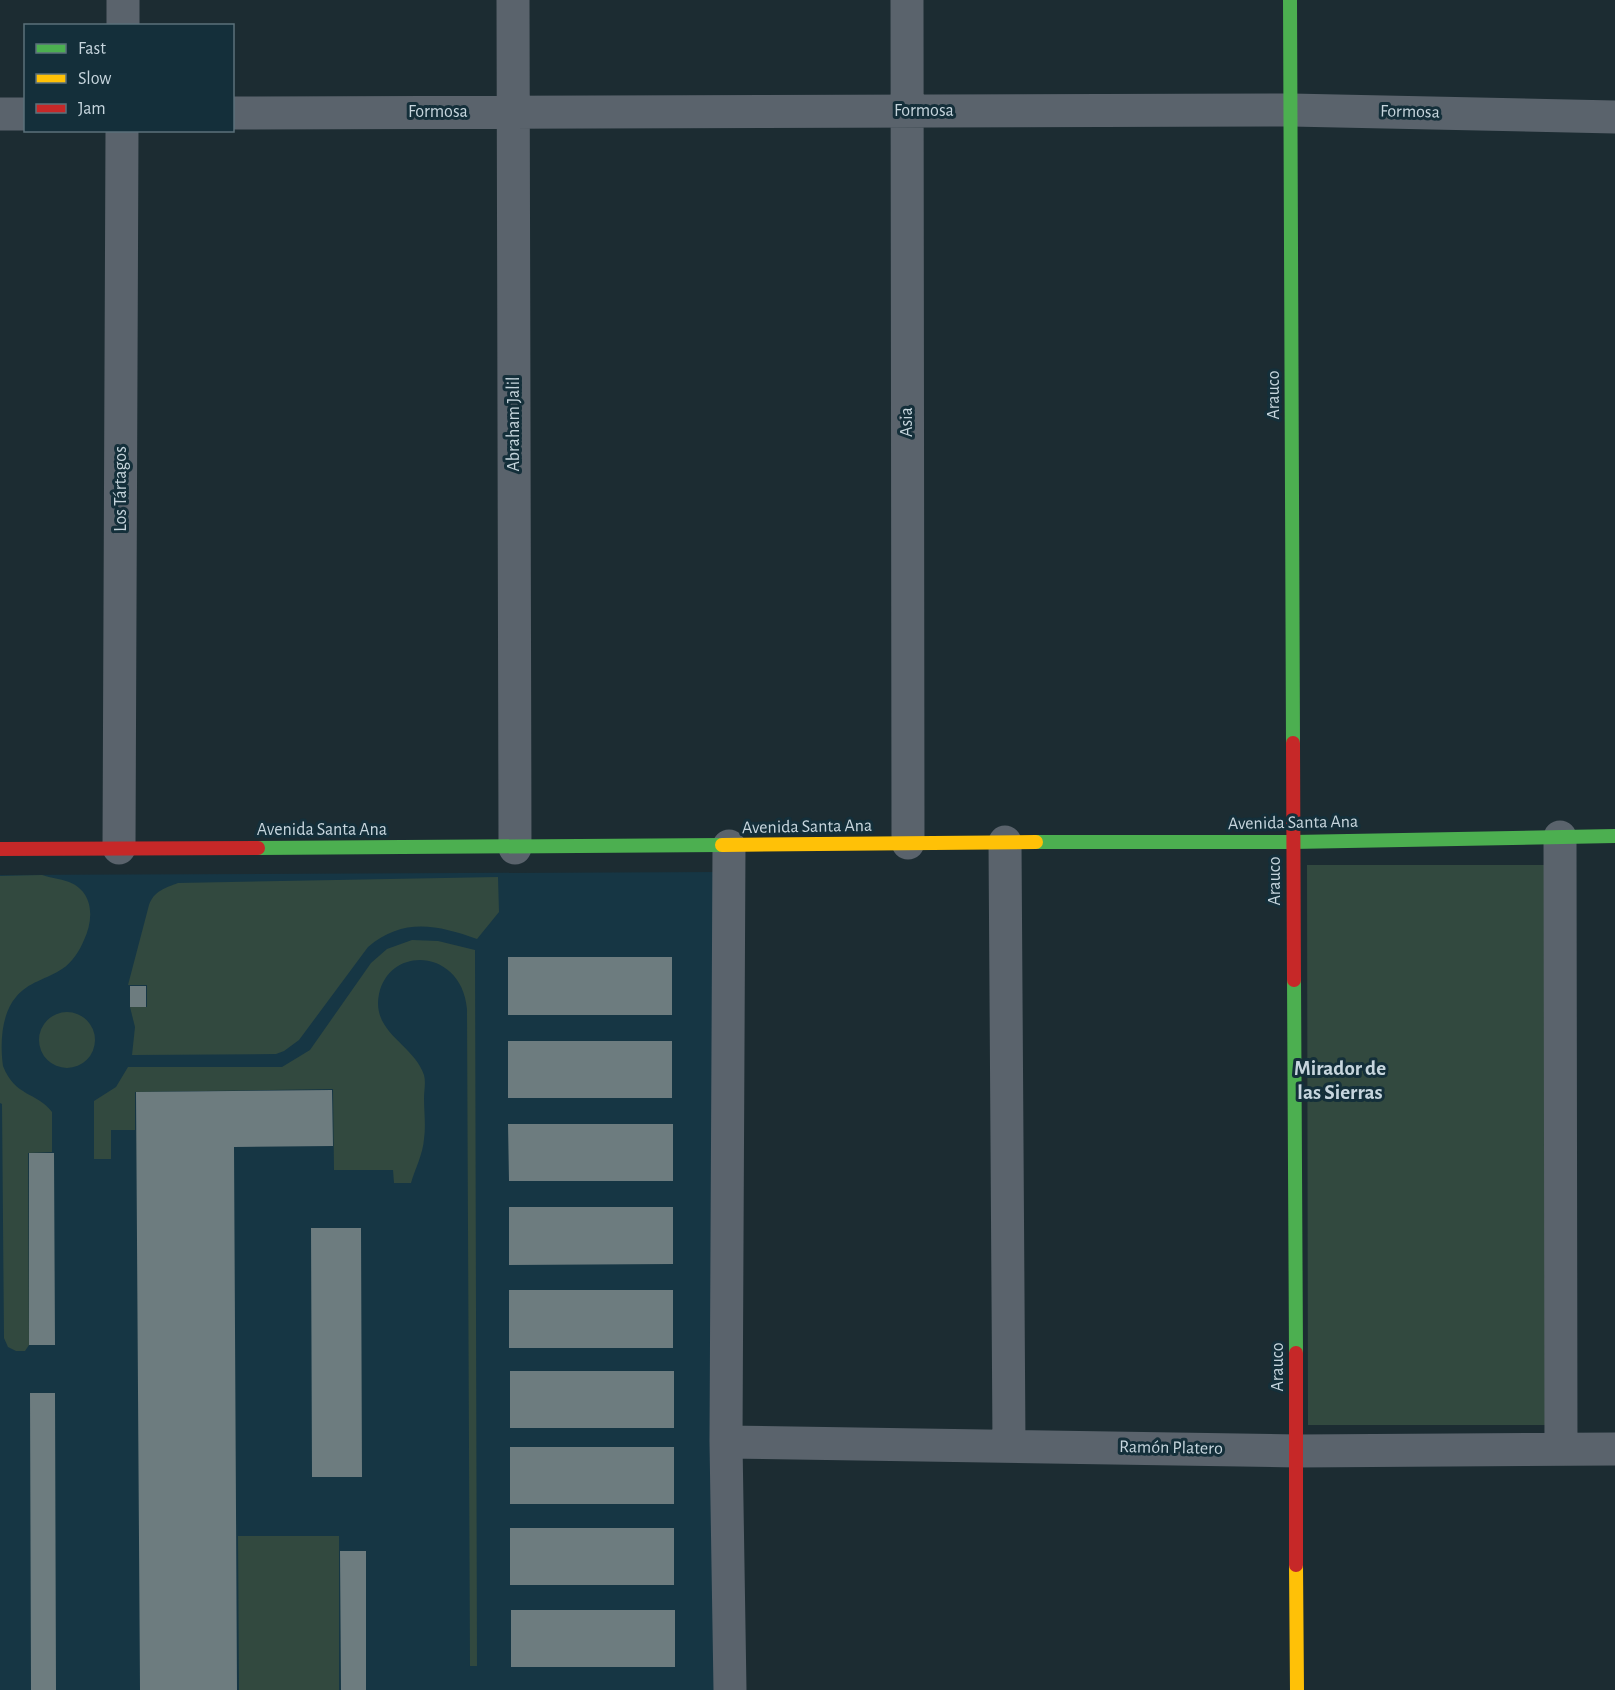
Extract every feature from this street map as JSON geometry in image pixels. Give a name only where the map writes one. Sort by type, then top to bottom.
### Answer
[{"type":"street","points":[[123,0],[123,24]]},
{"type":"street","name":"Abraham Jalil","points":[[513,0],[515,848]]},
{"type":"street","name":"Asia","points":[[907,0],[908,843]]},
{"type":"street","name":"Arauco","points":[[1290,0],[1297,1690]]},
{"type":"street","name":"Formosa","points":[[234,113],[1291,110],[1615,117]]},
{"type":"street","points":[[0,114],[24,114]]},
{"type":"street","name":"Los Tártagos","points":[[120,848],[122,132]]},
{"type":"street","name":"Avenida Santa Ana","points":[[0,849],[1293,842],[1615,836]]},
{"type":"street","points":[[1560,837],[1561,1449]]},
{"type":"street","points":[[1005,842],[1009,1445]]},
{"type":"street","points":[[729,846],[726,1442],[730,1690]]},
{"type":"street","name":"Ramón Platero","points":[[726,1442],[1296,1451],[1615,1449]]},
{"type":"shaded area","points":[[718,872],[722,1690],[0,1690],[0,875]]},
{"type":"green space","points":[[1307,865],[1547,865],[1549,1425],[1308,1425]]},
{"type":"green space","points":[[42,875],[66,881],[83,892],[90,907],[90,915],[87,932],[75,956],[62,969],[32,984],[16,997],[7,1012],[3,1030],[3,1066],[8,1076],[20,1089],[40,1101],[52,1112],[52,1152],[28,1153],[29,1345],[25,1351],[16,1351],[8,1347],[4,1338],[2,1104],[0,1103],[0,876]]},
{"type":"green space","points":[[498,877],[499,912],[477,939],[448,930],[421,926],[394,931],[381,937],[368,947],[299,1040],[284,1051],[276,1054],[132,1055],[135,1027],[130,1007],[147,1007],[147,985],[128,985],[149,905],[154,896],[164,888],[178,883]]},
{"type":"green space","points":[[412,940],[438,941],[475,950],[477,1666],[470,1666],[467,1009],[462,989],[453,974],[440,965],[425,960],[410,961],[397,967],[386,978],[379,994],[378,1007],[381,1019],[387,1029],[419,1064],[425,1078],[423,1145],[411,1183],[394,1183],[393,1170],[334,1170],[333,1089],[135,1092],[135,1130],[111,1130],[111,1159],[94,1159],[94,1101],[116,1087],[128,1067],[282,1067],[310,1050],[371,963],[387,949]]},
{"type":"green space","points":[[67,1012],[82,1017],[90,1025],[95,1040],[90,1055],[82,1063],[67,1068],[52,1063],[44,1055],[39,1040],[44,1025],[52,1017]]},
{"type":"green space","points":[[238,1536],[339,1536],[339,1690],[239,1690]]},
{"type":"building","points":[[508,957],[672,957],[672,1015],[508,1015]]},
{"type":"building","points":[[130,986],[146,986],[146,1007],[130,1007]]},
{"type":"building","points":[[508,1041],[672,1041],[672,1098],[508,1098]]},
{"type":"building","points":[[332,1090],[333,1146],[234,1147],[237,1690],[140,1690],[136,1092]]},
{"type":"building","points":[[508,1124],[673,1124],[673,1181],[509,1181]]},
{"type":"building","points":[[29,1153],[54,1153],[55,1345],[29,1345]]},
{"type":"building","points":[[509,1207],[673,1207],[673,1264],[509,1265]]},
{"type":"building","points":[[311,1228],[361,1228],[362,1477],[312,1477]]},
{"type":"building","points":[[509,1290],[673,1290],[673,1348],[509,1348]]},
{"type":"building","points":[[510,1371],[674,1371],[674,1428],[510,1428]]},
{"type":"building","points":[[30,1393],[55,1393],[56,1690],[31,1690]]},
{"type":"building","points":[[510,1447],[674,1447],[674,1504],[510,1504]]},
{"type":"building","points":[[510,1528],[674,1528],[674,1585],[510,1585]]},
{"type":"building","points":[[340,1551],[366,1551],[366,1690],[341,1690]]},
{"type":"building","points":[[511,1610],[675,1610],[675,1667],[511,1667]]},
{"type":"traffic: fast","points":[[1290,0],[1293,743]]},
{"type":"traffic: fast","points":[[1036,842],[1293,842],[1615,836]]},
{"type":"traffic: fast","points":[[258,848],[722,845]]},
{"type":"traffic: fast","points":[[1294,980],[1296,1353]]},
{"type":"traffic: slow","points":[[722,845],[1036,842]]},
{"type":"traffic: slow","points":[[1296,1565],[1297,1690]]},
{"type":"traffic: jam","points":[[1293,743],[1294,980]]},
{"type":"traffic: jam","points":[[0,849],[258,848]]},
{"type":"traffic: jam","points":[[1296,1353],[1296,1565]]},
{"type":"district","name":"Mirador de las Sierras","points":[[1340,1080]]}]
